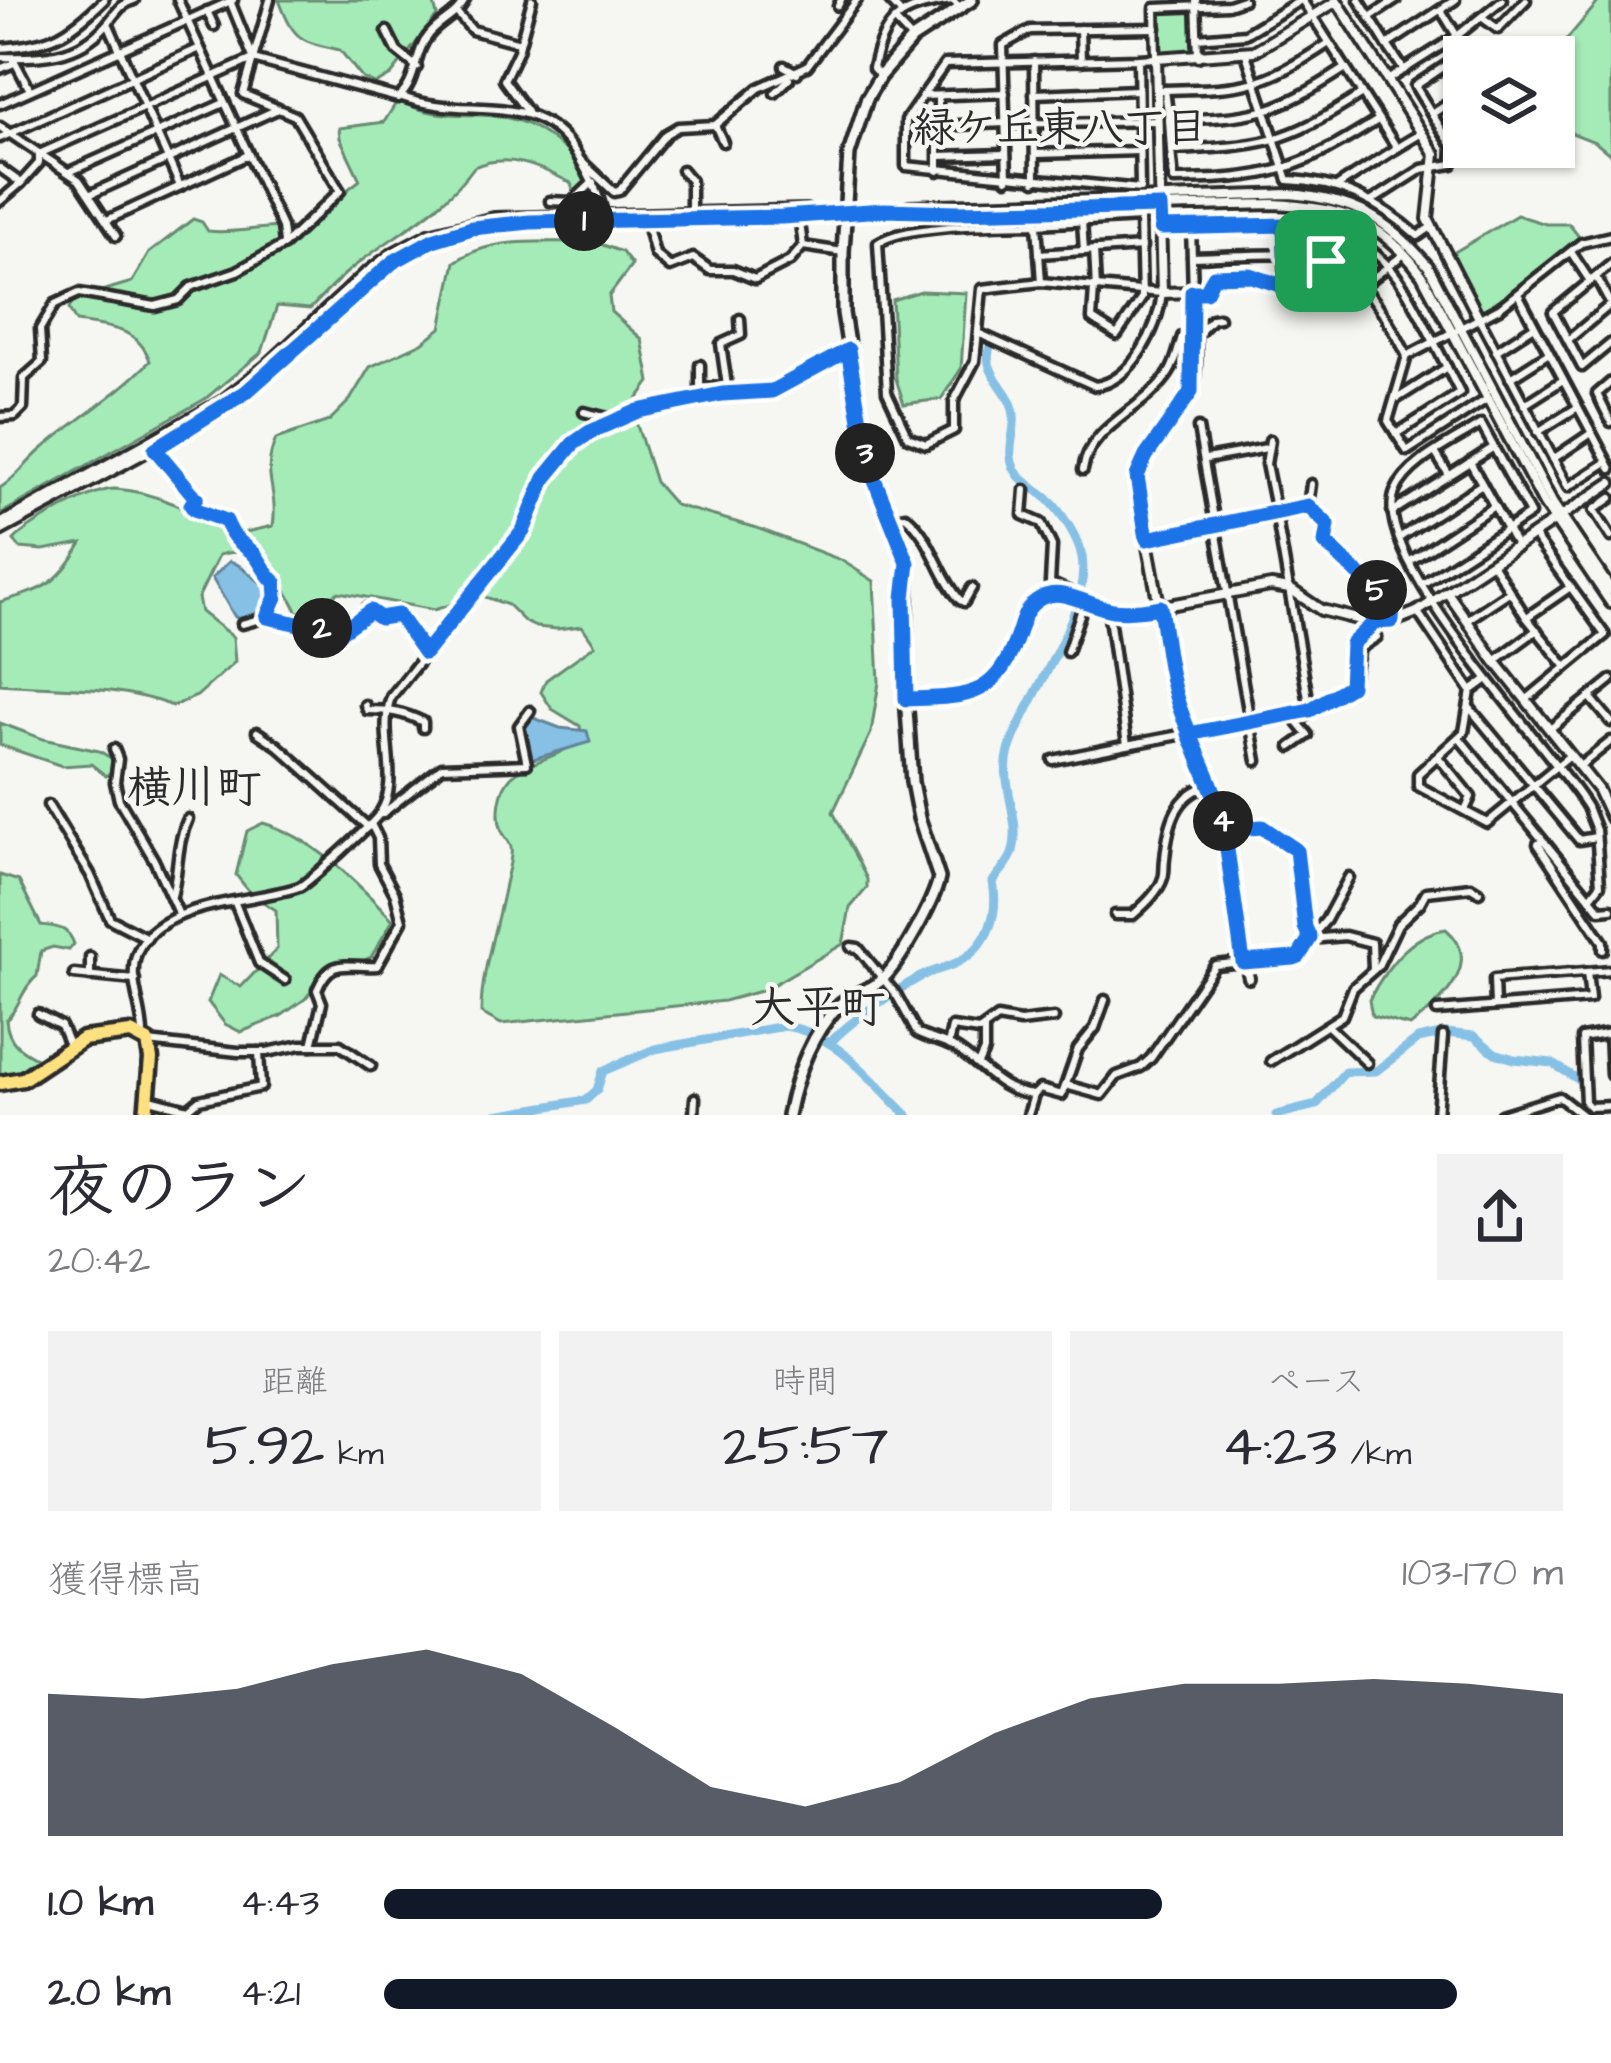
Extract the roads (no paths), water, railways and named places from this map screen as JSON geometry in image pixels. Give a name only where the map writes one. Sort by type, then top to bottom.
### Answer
[{"type":"main road","points":[[788,1115],[796,1076],[826,1023],[844,1001],[881,980],[936,891],[940,874],[914,796],[906,699],[908,563],[867,461],[848,350],[843,252],[846,175],[855,131],[880,76],[912,39],[972,0]]},
{"type":"main road","points":[[0,1083],[48,1069],[83,1040],[118,1034],[146,1040],[151,1059],[146,1115]]},
{"type":"street","points":[[0,52],[57,39],[104,0]]},
{"type":"street","points":[[0,69],[14,60],[52,58],[88,40],[120,5],[134,0]]},
{"type":"street","points":[[178,0],[282,227],[284,245]]},
{"type":"street","points":[[0,417],[15,416],[23,408],[24,378],[42,362],[40,329],[55,304],[79,293],[92,293],[155,306],[169,304],[212,277],[237,271],[284,245],[340,191],[299,121],[243,94],[269,0]]},
{"type":"street","points":[[402,96],[425,38],[457,13],[465,0]]},
{"type":"street","points":[[532,0],[505,80],[527,112],[572,144],[593,182],[603,217]]},
{"type":"street","points":[[581,161],[614,192],[622,188],[666,134],[678,127],[715,125],[745,98],[814,60],[857,0]]},
{"type":"street","points":[[889,0],[912,39]]},
{"type":"street","points":[[979,333],[1074,379],[1101,386],[1114,380],[1140,352],[1162,292],[1163,120],[1155,4],[1228,5],[1244,0]]},
{"type":"street","points":[[1197,38],[1245,34],[1302,0],[1397,148]]},
{"type":"street","points":[[1359,0],[1416,85],[1453,153],[1452,164],[1422,169],[1372,201]]},
{"type":"street","points":[[1370,16],[1396,0]]},
{"type":"street","points":[[1388,44],[1455,0]]},
{"type":"street","points":[[1441,10],[1457,36],[1502,0]]},
{"type":"street","points":[[1483,18],[1498,29],[1526,0]]},
{"type":"street","points":[[0,104],[231,1],[253,58]]},
{"type":"street","points":[[880,76],[873,68],[879,44],[898,16],[945,1],[959,6]]},
{"type":"street","points":[[1138,59],[1140,189],[906,166],[906,120],[945,64],[1246,54],[1336,1],[1435,154],[1427,206],[1431,227],[1568,488],[1609,466],[1518,294]]},
{"type":"street","points":[[1196,4],[1198,57]]},
{"type":"street","points":[[207,11],[214,26]]},
{"type":"street","points":[[457,13],[472,30],[520,43]]},
{"type":"street","points":[[108,23],[180,186]]},
{"type":"street","points":[[1006,179],[1003,45],[1030,30],[1156,28]]},
{"type":"street","points":[[1081,29],[1081,61]]},
{"type":"street","points":[[387,31],[398,51],[417,67]]},
{"type":"street","points":[[1161,90],[1256,85],[1329,43]]},
{"type":"street","points":[[1388,80],[1443,45]]},
{"type":"street","points":[[0,139],[200,48]]},
{"type":"street","points":[[0,52],[14,60],[30,90]]},
{"type":"street","points":[[1246,54],[1288,180],[1338,186],[1372,201],[1418,236],[1431,227]]},
{"type":"street","points":[[39,154],[253,58],[390,98],[402,96],[455,110],[488,106],[527,112]]},
{"type":"street","points":[[1034,62],[1035,181]]},
{"type":"street","points":[[784,65],[793,75]]},
{"type":"street","points":[[1416,85],[1443,67]]},
{"type":"street","points":[[938,126],[1240,118],[1291,103],[1346,68]]},
{"type":"street","points":[[775,93],[793,75]]},
{"type":"street","points":[[1034,94],[1138,91]]},
{"type":"street","points":[[922,96],[1005,93]]},
{"type":"street","points":[[1171,150],[1274,142],[1315,124],[1362,94]]},
{"type":"street","points":[[938,96],[938,171]]},
{"type":"street","points":[[729,99],[745,98]]},
{"type":"street","points":[[69,172],[224,103]]},
{"type":"street","points":[[1432,114],[1443,107]]},
{"type":"street","points":[[91,194],[278,109]]},
{"type":"street","points":[[1163,120],[1174,180],[1284,171],[1314,159],[1378,119]]},
{"type":"street","points":[[715,125],[723,142]]},
{"type":"street","points":[[0,128],[69,172],[91,194],[116,236]]},
{"type":"street","points":[[1338,186],[1422,133]]},
{"type":"street","points":[[1036,154],[1139,151]]},
{"type":"street","points":[[0,201],[39,163],[39,154]]},
{"type":"street","points":[[938,156],[1005,154]]},
{"type":"street","points":[[107,220],[248,155]]},
{"type":"street","points":[[0,180],[3,170],[21,183]]},
{"type":"street","points":[[682,170],[691,181],[692,212]]},
{"type":"street","points":[[550,201],[572,202],[593,182]]},
{"type":"street","points":[[0,528],[246,392],[374,275],[416,248],[487,226],[692,212],[1160,203],[1290,194],[1345,202],[1403,237],[1428,266],[1487,399],[1611,603]]},
{"type":"street","points":[[1160,203],[1319,206],[1361,220],[1406,253],[1457,330],[1558,520],[1611,590]]},
{"type":"street","points":[[603,217],[646,220],[825,212]]},
{"type":"street","points":[[646,220],[655,254],[667,267],[693,258],[710,270],[733,270],[756,278],[790,261],[803,246],[800,215]]},
{"type":"street","points":[[1094,250],[1095,288],[1092,319],[1118,335],[1142,291],[1140,218],[960,226],[890,236],[878,243],[886,392],[913,441],[926,444],[955,430],[954,401],[970,374],[982,289],[1041,281],[1095,288],[1142,291],[1162,292],[1206,292],[1208,281],[1217,275],[1249,275],[1317,297],[1334,264]]},
{"type":"street","points":[[1082,221],[1084,251]]},
{"type":"street","points":[[1037,224],[1041,281]]},
{"type":"street","points":[[1161,228],[1284,225],[1327,229],[1365,247],[1408,292],[1460,392]]},
{"type":"street","points":[[1284,225],[1286,287]]},
{"type":"street","points":[[1191,227],[1191,392],[1137,476],[1173,683],[1226,830],[1249,978]]},
{"type":"street","points":[[1407,356],[1518,294],[1588,239],[1611,236]]},
{"type":"street","points":[[803,246],[843,252]]},
{"type":"street","points":[[1349,272],[1365,247]]},
{"type":"street","points":[[1039,254],[1142,248]]},
{"type":"street","points":[[1568,340],[1611,305],[1571,252]]},
{"type":"street","points":[[1364,285],[1406,253]]},
{"type":"street","points":[[1192,257],[1310,256],[1349,272],[1364,285],[1407,356],[1388,421],[1407,451],[1487,399]]},
{"type":"street","points":[[1611,264],[1553,312],[1582,367],[1611,343]]},
{"type":"street","points":[[756,278],[756,291]]},
{"type":"street","points":[[1083,470],[1092,447],[1169,374],[1182,337],[1194,335],[1219,318]]},
{"type":"street","points":[[728,390],[722,344],[741,335],[740,319]]},
{"type":"street","points":[[1496,351],[1535,326]]},
{"type":"street","points":[[700,364],[700,387],[772,391],[848,350]]},
{"type":"street","points":[[1510,378],[1549,353]]},
{"type":"street","points":[[1395,400],[1447,367]]},
{"type":"street","points":[[1524,405],[1563,380]]},
{"type":"street","points":[[1396,434],[1478,381]]},
{"type":"street","points":[[1611,382],[1597,394],[1611,420]]},
{"type":"street","points":[[379,816],[390,792],[387,709],[397,688],[523,531],[555,463],[573,444],[615,420],[728,390]]},
{"type":"street","points":[[1538,432],[1578,407]]},
{"type":"street","points":[[584,412],[615,420]]},
{"type":"street","points":[[1424,583],[1530,514],[1481,424],[1402,479],[1392,512],[1399,538],[1433,601],[1486,680],[1587,807],[1596,837],[1600,885],[1590,898]]},
{"type":"street","points":[[1198,428],[1257,761]]},
{"type":"street","points":[[1553,459],[1592,433]]},
{"type":"street","points":[[1204,460],[1269,444],[1266,464],[1310,710]]},
{"type":"street","points":[[152,446],[196,498],[191,505],[194,509],[226,521],[235,541],[251,551],[275,582],[276,597],[267,617]]},
{"type":"street","points":[[1392,512],[1494,446]]},
{"type":"street","points":[[1436,454],[1450,475]]},
{"type":"street","points":[[1470,462],[1517,547]]},
{"type":"street","points":[[906,699],[955,698],[983,690],[1006,666],[1030,606],[1048,595],[1132,612],[1271,586],[1290,589],[1321,610],[1392,621],[1418,611],[1611,483]]},
{"type":"street","points":[[1311,484],[1308,506],[1328,525],[1325,543],[1393,606],[1392,621]]},
{"type":"street","points":[[1399,538],[1482,484]]},
{"type":"street","points":[[1025,490],[1023,515],[1041,523],[1052,546],[1050,583],[1069,591],[1076,600],[1067,652]]},
{"type":"street","points":[[1611,498],[1594,510],[1611,537]]},
{"type":"street","points":[[1147,539],[1308,506]]},
{"type":"street","points":[[1411,561],[1494,506]]},
{"type":"street","points":[[891,519],[908,516],[960,600],[964,602],[972,588]]},
{"type":"street","points":[[1526,700],[1605,635],[1534,536]]},
{"type":"street","points":[[1492,563],[1526,617],[1566,667]]},
{"type":"street","points":[[1526,617],[1569,587]]},
{"type":"street","points":[[1467,620],[1510,591]]},
{"type":"street","points":[[1447,592],[1610,812]]},
{"type":"street","points":[[242,624],[267,617],[339,633],[368,609],[380,618],[400,616],[425,653]]},
{"type":"street","points":[[1108,610],[1127,745]]},
{"type":"street","points":[[1418,611],[1471,691],[1460,739],[1418,774],[1418,786],[1487,823],[1570,755]]},
{"type":"street","points":[[1352,683],[1352,644],[1375,622]]},
{"type":"street","points":[[1495,661],[1537,630]]},
{"type":"street","points":[[1291,747],[1308,735],[1298,723],[1352,683],[1360,648],[1378,638]]},
{"type":"street","points":[[1471,691],[1486,680]]},
{"type":"street","points":[[1550,729],[1611,680]]},
{"type":"street","points":[[1590,697],[1611,722]]},
{"type":"street","points":[[1601,710],[1611,702]]},
{"type":"street","points":[[364,705],[367,710],[387,709],[414,718],[423,722],[423,728]]},
{"type":"street","points":[[1469,707],[1580,840],[1596,837]]},
{"type":"street","points":[[1053,760],[1310,710]]},
{"type":"street","points":[[371,1066],[340,1045],[213,1052],[146,1040],[135,980],[136,958],[147,938],[179,915],[305,884],[379,816],[442,767],[527,764],[519,726],[530,711]]},
{"type":"street","points":[[256,733],[278,746],[370,825],[377,838],[379,864],[400,906],[399,932],[377,966],[338,965],[326,971],[317,990],[322,1003],[312,1045]]},
{"type":"street","points":[[1460,739],[1600,910],[1611,909]]},
{"type":"street","points":[[1580,766],[1611,741]]},
{"type":"street","points":[[114,749],[119,800],[179,915]]},
{"type":"street","points":[[1438,758],[1471,797],[1465,810]]},
{"type":"street","points":[[1115,916],[1133,915],[1160,884],[1172,818],[1185,794],[1210,784]]},
{"type":"street","points":[[48,805],[90,874],[110,919],[147,938]]},
{"type":"street","points":[[172,896],[178,838],[188,819]]},
{"type":"street","points":[[1226,830],[1262,827],[1295,848],[1310,938]]},
{"type":"street","points":[[1543,841],[1538,844],[1603,941],[1603,950]]},
{"type":"street","points":[[1066,1085],[1102,1095],[1117,1076],[1141,1067],[1195,1000],[1211,969],[1297,958],[1349,877]]},
{"type":"street","points":[[1270,1061],[1342,1016],[1353,988],[1373,970],[1398,924],[1426,892],[1471,887],[1479,892]]},
{"type":"street","points":[[235,903],[259,963],[285,980]]},
{"type":"street","points":[[1310,938],[1345,936],[1372,943],[1373,970]]},
{"type":"street","points":[[851,946],[858,948],[897,996],[917,1033],[949,1045],[1000,1085],[1034,1095]]},
{"type":"street","points":[[90,957],[90,976]]},
{"type":"street","points":[[1495,1006],[1494,979],[1611,970]]},
{"type":"street","points":[[1437,1011],[1590,999],[1587,972]]},
{"type":"street","points":[[74,974],[135,980]]},
{"type":"street","points":[[1028,1115],[1040,1089],[1062,1095],[1078,1049],[1095,1028],[1105,1000]]},
{"type":"street","points":[[38,1014],[61,1026],[70,1047]]},
{"type":"street","points":[[978,1064],[984,1051],[984,1030],[997,1018],[1016,1022],[1054,1018]]},
{"type":"street","points":[[1328,1026],[1367,1064]]},
{"type":"street","points":[[949,1045],[952,1027],[984,1030]]},
{"type":"street","points":[[1611,1075],[1610,1033],[1582,1038],[1585,1102],[1590,1107],[1611,1106]]},
{"type":"street","points":[[1437,1115],[1443,1036]]},
{"type":"street","points":[[147,1099],[185,1109],[200,1100],[261,1087],[259,1052]]},
{"type":"street","points":[[1501,1115],[1559,1096],[1582,1115]]},
{"type":"street","points":[[694,1115],[695,1098]]},
{"type":"water","points":[[230,561],[270,584],[265,613],[243,620],[235,617],[212,578]]},
{"type":"water","points":[[531,717],[560,728],[587,731],[590,742],[530,760],[522,730]]},
{"type":"waterway","points":[[830,1043],[887,998],[969,955],[984,938],[993,917],[993,882],[1009,860],[1015,839],[1007,776],[1009,751],[1058,650],[1079,594],[1083,569],[1073,534],[1053,505],[1022,479],[1012,463],[1014,415],[989,363],[992,341]]},
{"type":"waterway","points":[[496,1115],[586,1100],[597,1090],[603,1071],[655,1049],[784,1026],[836,1048],[907,1115]]},
{"type":"waterway","points":[[1276,1115],[1316,1105],[1345,1072],[1376,1071],[1418,1039],[1446,1033],[1474,1036],[1495,1053],[1552,1063],[1576,1078]]},
{"type":"district","name":"緑ケ丘東八丁目","points":[[1060,126]]},
{"type":"district","name":"横川町","points":[[194,786]]},
{"type":"district","name":"大平町","points":[[818,1006]]}]
